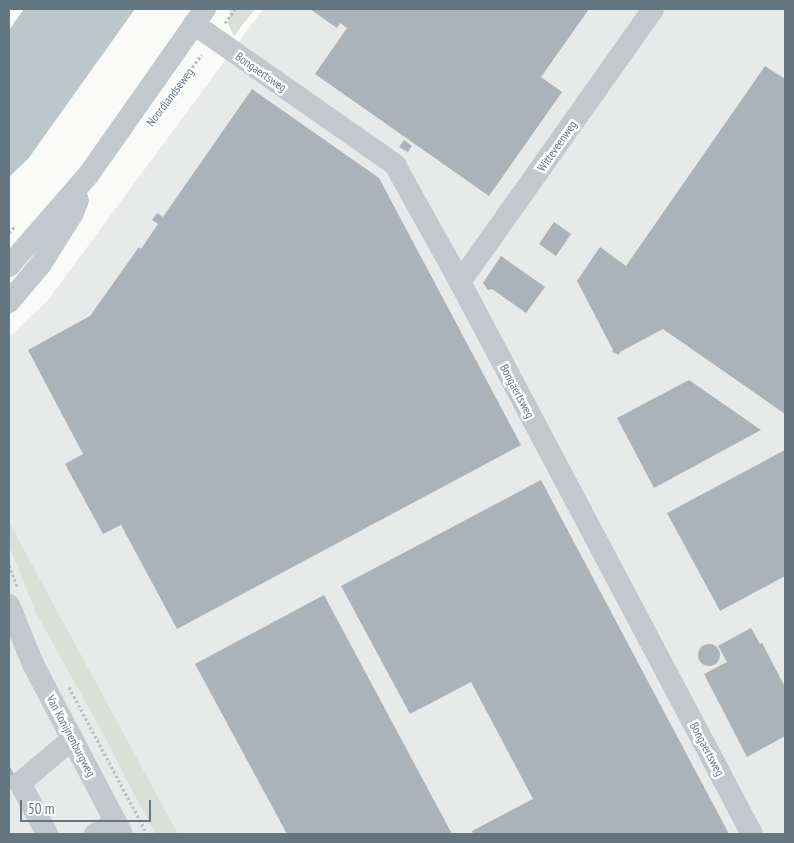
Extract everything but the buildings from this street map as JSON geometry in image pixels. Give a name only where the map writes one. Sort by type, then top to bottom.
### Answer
[{"type":"street","name":"Witteveenweg","points":[[460,282],[653,9]]},
{"type":"street","name":"Bongaertsweg","points":[[200,16],[214,38],[395,165],[460,282],[752,834]]},
{"type":"street","name":"Noordlandseweg","points":[[9,266],[90,174],[200,16]]},
{"type":"street","name":"Noordlandseweg","points":[[9,302],[41,264],[73,213],[90,174]]},
{"type":"street","name":"Van Konijnenburgweg","points":[[9,605],[33,664],[119,828]]},
{"type":"street","name":"Van Konijnenburgweg","points":[[9,630],[33,664]]},
{"type":"street","points":[[47,834],[20,783],[72,739]]},
{"type":"street","points":[[95,834],[119,828]]},
{"type":"path","name":"Noordlandseweg","points":[[162,108],[235,9]]},
{"type":"shaded area","points":[[24,9],[135,9],[28,159],[9,177],[9,30]]},
{"type":"shaded area","points":[[230,9],[255,9],[234,36],[228,24]]},
{"type":"shaded area","points":[[263,9],[785,9],[785,834],[9,834],[9,337],[48,300]]},
{"type":"shaded area","points":[[9,522],[178,834],[155,834],[102,732],[36,613],[9,545]]}]
